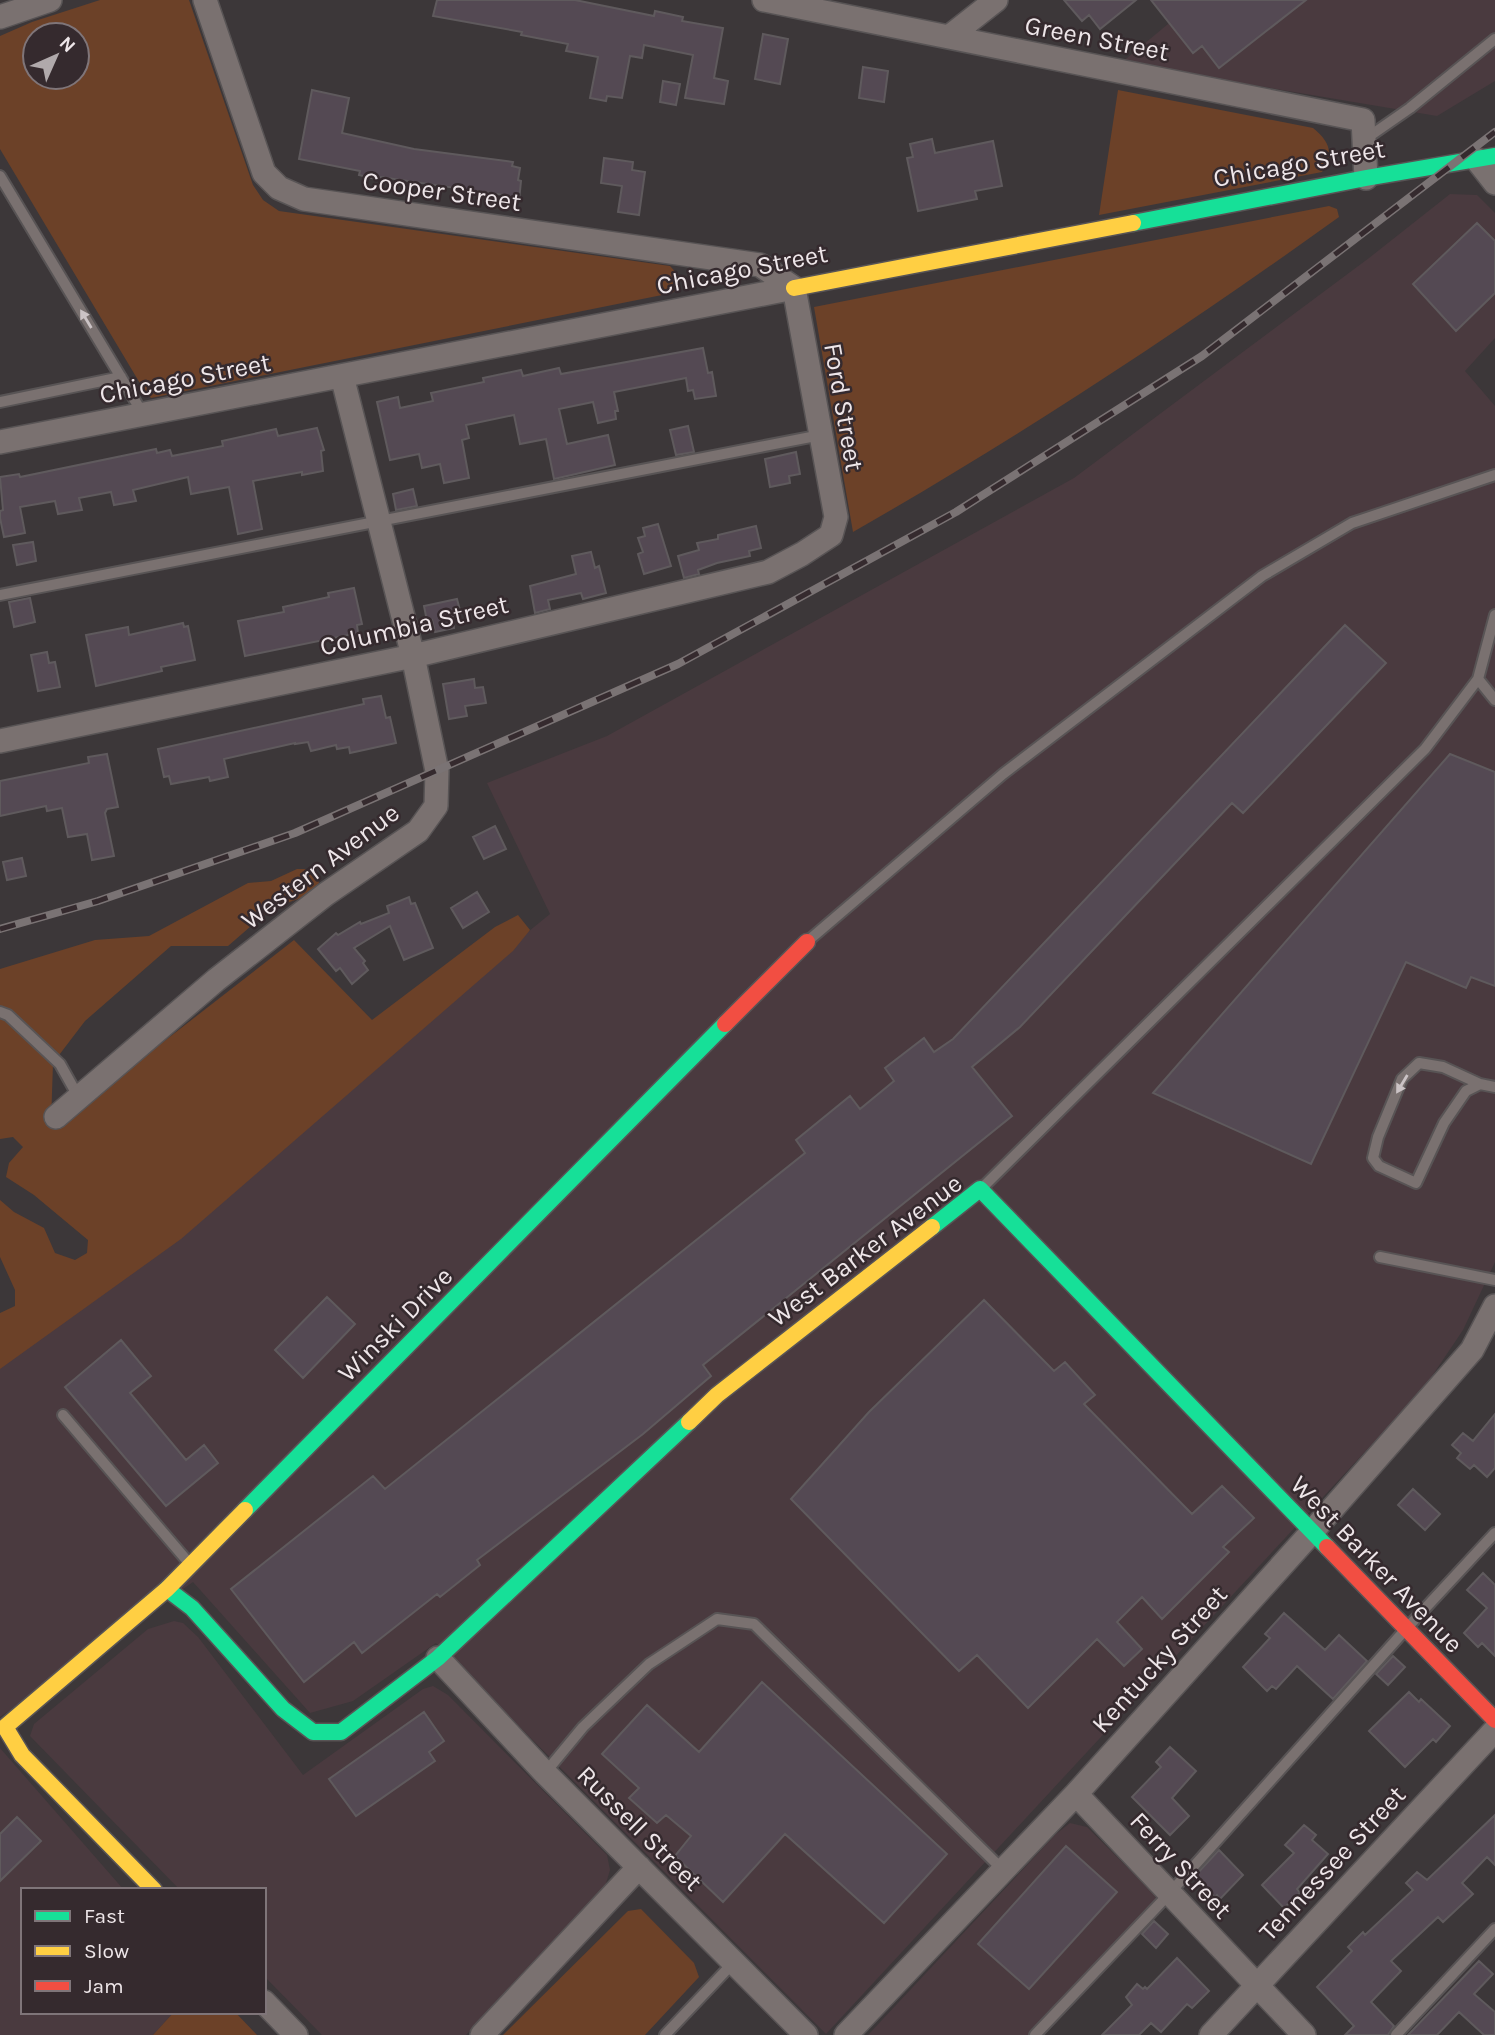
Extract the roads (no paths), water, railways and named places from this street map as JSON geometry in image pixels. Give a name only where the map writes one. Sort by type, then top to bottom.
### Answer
[{"type":"street","points":[[0,17],[50,0]]},
{"type":"street","name":"Cooper Street","points":[[205,0],[264,173],[279,188],[304,199],[760,265],[794,288]]},
{"type":"street","name":"Green Street","points":[[764,0],[1363,120],[1364,140]]},
{"type":"street","points":[[949,37],[996,0]]},
{"type":"street","points":[[1364,140],[1366,178]]},
{"type":"street","points":[[1486,158],[1495,183]]},
{"type":"street","name":"Chicago Street","points":[[0,442],[1366,178],[1486,158]]},
{"type":"street","name":"Ford Street","points":[[794,288],[836,517],[831,535]]},
{"type":"street","name":"Western Avenue","points":[[56,1117],[216,980],[326,894],[418,831],[436,806],[437,771],[413,656],[342,376]]},
{"type":"street","name":"Columbia Street","points":[[0,741],[413,656],[768,572],[831,535]]},
{"type":"street","name":"Winski Drive","points":[[3,1724],[167,1589],[807,942]]},
{"type":"street","name":"West Barker Avenue","points":[[167,1589],[192,1608],[283,1709],[313,1731],[341,1732],[438,1658],[717,1395],[981,1189],[1311,1533],[1495,1720]]},
{"type":"street","name":"Kentucky Street","points":[[846,2035],[1076,1794],[1311,1533],[1472,1350],[1495,1306]]},
{"type":"street","name":"Russell Street","points":[[438,1658],[545,1773],[806,2035]]},
{"type":"street","points":[[3,1724],[22,1755],[152,1888]]},
{"type":"street","name":"Tennessee Street","points":[[1211,2035],[1495,1730]]},
{"type":"street","name":"Ferry Street","points":[[1076,1794],[1304,2035]]},
{"type":"street","points":[[482,2035],[639,1867]]},
{"type":"street","points":[[266,2004],[296,2035]]},
{"type":"lane","points":[[1364,140],[1410,108],[1495,39]]},
{"type":"lane","points":[[0,176],[143,414]]},
{"type":"lane","points":[[0,402],[121,377]]},
{"type":"lane","points":[[0,595],[821,435]]},
{"type":"lane","points":[[807,942],[1003,774],[1262,576],[1352,523],[1495,475]]},
{"type":"lane","points":[[981,1189],[1425,749],[1478,679],[1495,615]]},
{"type":"lane","points":[[1478,679],[1495,700]]},
{"type":"lane","points":[[0,1012],[8,1015],[60,1064],[79,1098]]},
{"type":"lane","points":[[1480,1084],[1466,1091],[1444,1123],[1416,1183],[1379,1166],[1373,1158],[1378,1137],[1402,1079],[1419,1063],[1443,1068],[1480,1084],[1495,1087]]},
{"type":"lane","points":[[1380,1256],[1495,1280]]},
{"type":"lane","points":[[63,1415],[190,1566]]},
{"type":"lane","points":[[1035,2035],[1169,1894],[1495,1533]]},
{"type":"lane","points":[[545,1773],[583,1727],[649,1664],[717,1619],[754,1624],[1003,1870]]},
{"type":"lane","points":[[1396,2035],[1495,1929]]},
{"type":"lane","points":[[666,2035],[734,1962]]},
{"type":"railway","points":[[0,929],[98,901],[295,833],[678,664],[956,512],[1202,356],[1495,132]]}]
